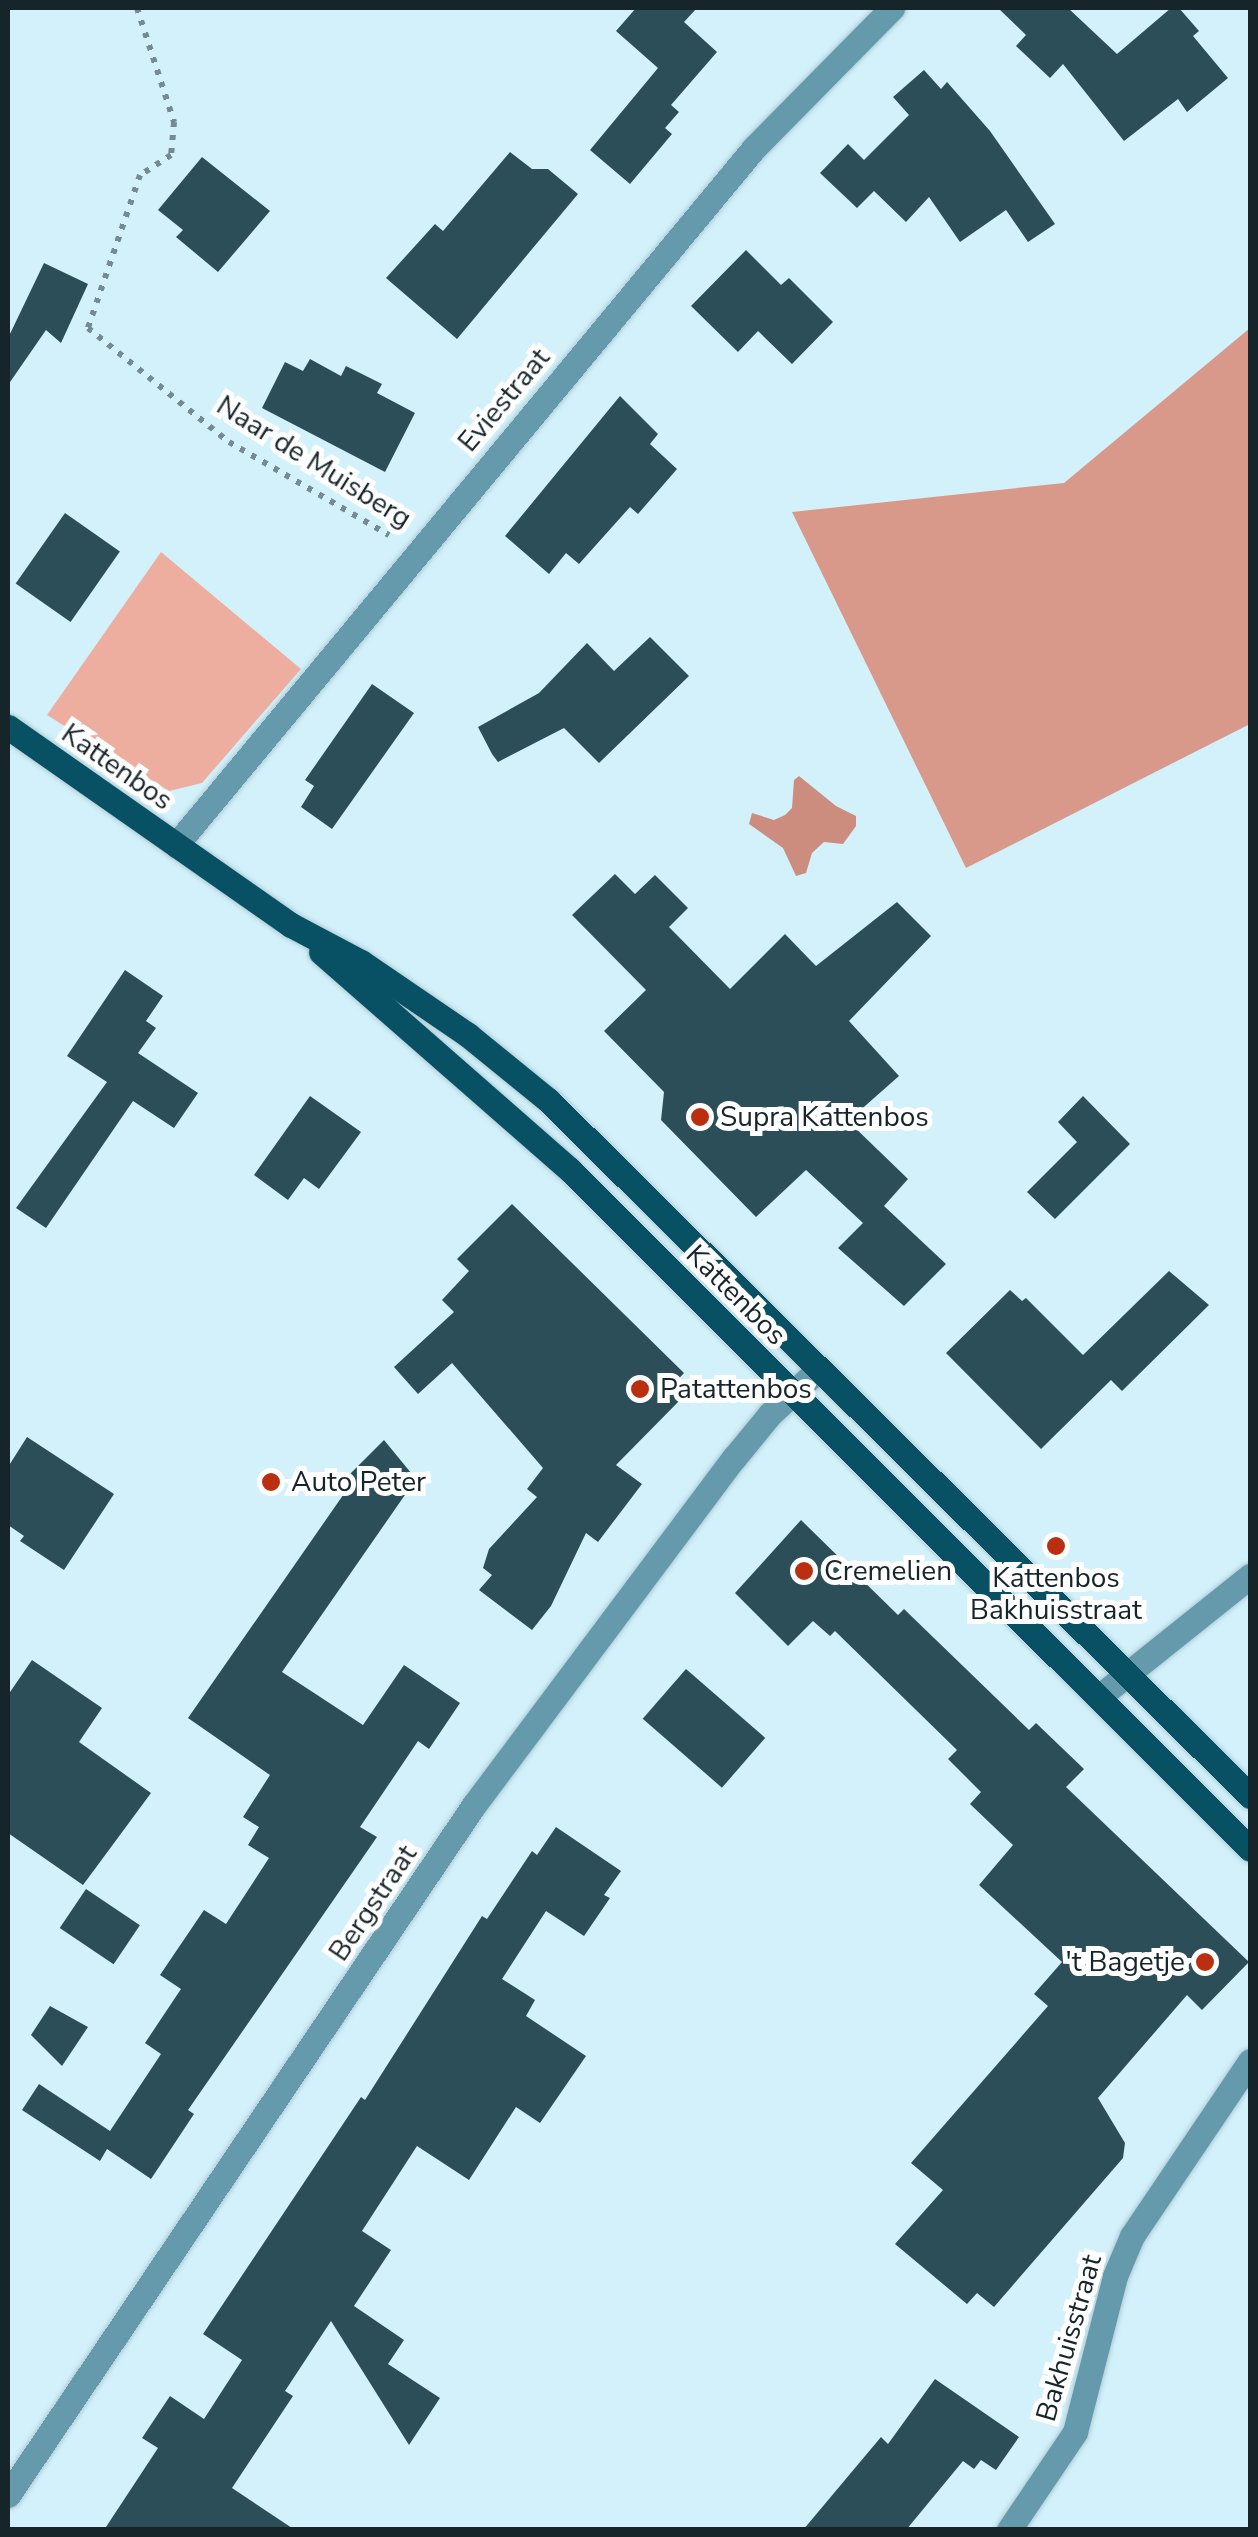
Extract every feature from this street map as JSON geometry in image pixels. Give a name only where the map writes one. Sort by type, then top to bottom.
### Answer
[{"type":"main road","name":"Kattenbos","points":[[8,727],[291,925],[569,1169],[1250,1849]]},
{"type":"main road","name":"Kattenbos","points":[[291,925],[361,962],[468,1035],[548,1100],[1128,1670],[1250,1796]]},
{"type":"street","name":"Eviestraat","points":[[176,845],[754,148],[892,8]]},
{"type":"street","name":"Bergstraat","points":[[8,2495],[474,1805],[734,1458],[819,1368]]},
{"type":"street","points":[[1100,1696],[1250,1576]]},
{"type":"street","name":"Bakhuisstraat","points":[[1009,2530],[1075,2432],[1115,2276],[1132,2236],[1250,2061]]},
{"type":"path","name":"Naar de Muisberg","points":[[137,8],[174,122],[170,156],[140,175],[88,328],[229,442],[416,552]]},
{"type":"shaded area","points":[[1250,328],[1250,724],[966,868],[792,512],[1064,483]]},
{"type":"shaded area","points":[[161,552],[301,669],[202,783],[169,791],[47,715]]},
{"type":"shaded area","points":[[799,776],[836,806],[856,816],[856,826],[843,844],[824,842],[812,853],[806,873],[796,876],[783,848],[749,824],[752,813],[774,820],[785,815],[792,808],[794,780]]},
{"type":"building","points":[[636,8],[697,8],[684,22],[717,52],[671,105],[679,112],[665,128],[672,134],[630,184],[590,150],[658,68],[616,31]]},
{"type":"building","points":[[998,8],[1068,8],[1117,54],[1171,8],[1179,8],[1199,31],[1193,36],[1228,78],[1187,112],[1178,99],[1124,141],[1063,64],[1050,78],[1016,46],[1026,35]]},
{"type":"building","points":[[924,70],[941,89],[947,82],[990,131],[1055,224],[1028,242],[1006,210],[960,242],[929,197],[906,222],[874,191],[857,208],[820,173],[848,144],[864,160],[909,115],[893,97]]},
{"type":"building","points":[[510,152],[532,169],[548,169],[578,194],[457,339],[386,278],[435,224],[443,231]]},
{"type":"building","points":[[202,157],[270,211],[218,272],[176,237],[183,230],[158,210]]},
{"type":"building","points":[[746,250],[781,285],[789,278],[833,322],[792,364],[758,331],[738,352],[691,306]]},
{"type":"building","points":[[44,263],[88,284],[61,343],[46,330],[8,385],[8,338]]},
{"type":"building","points":[[310,359],[341,376],[346,366],[382,384],[377,393],[415,413],[385,472],[262,408],[285,362],[303,371]]},
{"type":"building","points":[[620,396],[658,434],[650,444],[677,469],[638,514],[630,507],[579,564],[566,553],[549,574],[505,536]]},
{"type":"building","points":[[65,513],[120,551],[71,622],[16,583]]},
{"type":"building","points":[[650,637],[689,676],[599,763],[564,728],[498,762],[478,727],[539,693],[587,643],[614,671]]},
{"type":"building","points":[[372,684],[414,713],[332,829],[301,807],[314,786],[305,780]]},
{"type":"building","points":[[615,874],[635,894],[655,875],[688,908],[669,927],[730,989],[785,934],[816,966],[897,902],[931,936],[849,1021],[899,1076],[848,1121],[908,1179],[884,1206],[946,1264],[904,1306],[838,1248],[863,1223],[806,1170],[756,1217],[661,1120],[664,1092],[604,1031],[646,990],[572,915]]},
{"type":"building","points":[[125,970],[163,996],[146,1021],[156,1028],[138,1053],[198,1093],[174,1128],[133,1101],[46,1228],[16,1208],[107,1082],[67,1056]]},
{"type":"building","points":[[310,1096],[361,1132],[319,1189],[304,1178],[288,1200],[254,1175]]},
{"type":"building","points":[[1083,1096],[1130,1144],[1055,1219],[1027,1192],[1077,1142],[1058,1122]]},
{"type":"building","points":[[512,1204],[684,1373],[672,1386],[683,1397],[616,1465],[642,1484],[598,1542],[586,1533],[551,1606],[532,1630],[479,1590],[492,1575],[483,1568],[489,1549],[537,1497],[527,1489],[543,1468],[452,1363],[418,1394],[394,1367],[454,1312],[442,1300],[469,1271],[457,1259]]},
{"type":"building","points":[[1169,1271],[1209,1305],[1122,1391],[1111,1380],[1041,1449],[946,1353],[1010,1290],[1022,1301],[1026,1298],[1083,1355]]},
{"type":"building","points":[[27,1437],[114,1494],[64,1570],[20,1541],[24,1536],[8,1525],[8,1467]]},
{"type":"building","points":[[384,1440],[416,1479],[282,1672],[363,1725],[404,1665],[460,1703],[429,1749],[418,1741],[360,1827],[377,1837],[188,2110],[194,2114],[151,2179],[107,2149],[100,2161],[22,2110],[39,2084],[110,2131],[161,2054],[145,2043],[181,1989],[160,1975],[204,1910],[226,1924],[269,1858],[248,1845],[259,1827],[243,1817],[270,1775],[188,1718],[348,1488],[341,1483]]},
{"type":"building","points":[[801,1520],[898,1615],[904,1609],[1029,1730],[1036,1723],[1084,1769],[1066,1787],[1249,1962],[1202,2010],[1187,1995],[1098,2098],[1125,2143],[1123,2158],[994,2307],[977,2293],[967,2304],[895,2244],[943,2190],[911,2163],[1048,2006],[1034,1994],[1062,1962],[979,1885],[1013,1845],[970,1804],[981,1792],[948,1759],[957,1750],[835,1631],[830,1636],[813,1621],[788,1646],[735,1593]]},
{"type":"building","points":[[32,1660],[102,1708],[79,1742],[151,1793],[83,1885],[8,1833],[8,1695]]},
{"type":"building","points":[[686,1669],[765,1738],[722,1788],[643,1719]]},
{"type":"building","points":[[556,1827],[621,1871],[604,1895],[610,1898],[584,1936],[546,1911],[502,1979],[535,2000],[526,2016],[586,2056],[540,2123],[516,2107],[469,2180],[417,2146],[362,2231],[391,2250],[354,2306],[404,2340],[388,2364],[440,2398],[409,2445],[331,2321],[285,2391],[293,2396],[232,2488],[295,2530],[104,2530],[158,2448],[142,2438],[170,2396],[204,2419],[242,2360],[203,2334],[361,2097],[365,2100],[482,1916],[487,1919],[532,1851],[537,1855]]},
{"type":"building","points":[[86,1889],[140,1925],[114,1964],[60,1928]]},
{"type":"building","points":[[50,2006],[88,2027],[62,2066],[31,2035]]},
{"type":"building","points":[[935,2379],[1019,2437],[996,2470],[981,2460],[974,2469],[963,2461],[906,2530],[803,2530],[881,2437],[888,2444]]},
{"type":"place","name":"Supra Kattenbos","points":[[700,1117]]},
{"type":"place","name":"Patattenbos","points":[[640,1389]]},
{"type":"place","name":"Auto Peter","points":[[271,1482]]},
{"type":"place","name":"Kattenbos Bakhuisstraat","points":[[1056,1546]]},
{"type":"place","name":"Cremelien","points":[[804,1571]]},
{"type":"place","name":"'t Bagetje","points":[[1205,1962]]}]
